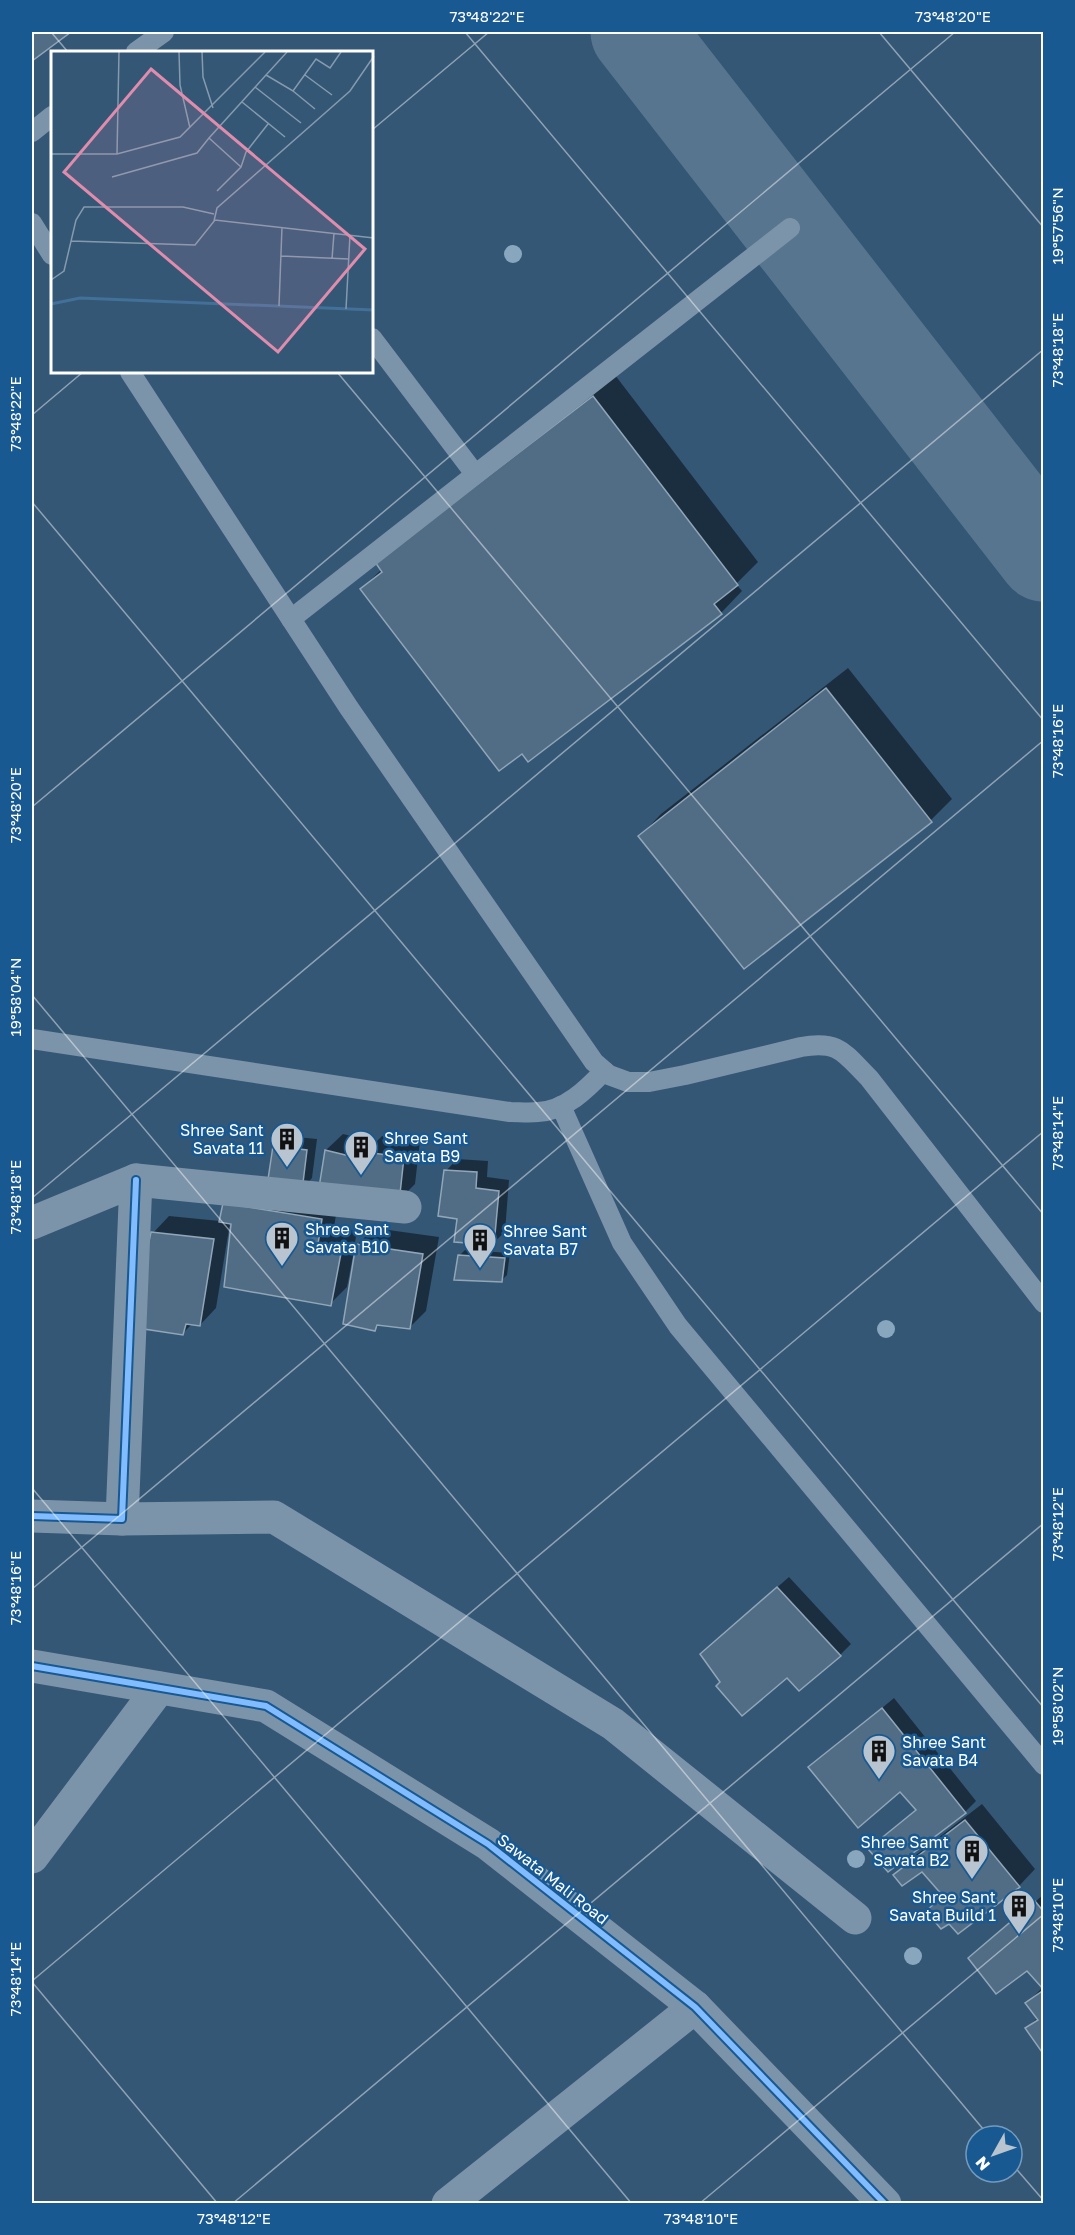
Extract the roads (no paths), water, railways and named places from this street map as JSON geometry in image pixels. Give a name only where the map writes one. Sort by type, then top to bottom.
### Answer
[{"type":"street","points":[[122,1519],[136,1180]]},
{"type":"street","points":[[32,1223],[136,1180],[405,1207]]},
{"type":"street","points":[[32,1516],[122,1519],[274,1517],[613,1724],[855,1918]]},
{"type":"street","name":"Sawata Mali Road","points":[[32,1666],[266,1706],[488,1844],[695,2007],[885,2204]]},
{"type":"street","points":[[32,1857],[159,1688]]},
{"type":"street","points":[[448,2204],[695,2007]]},
{"type":"lane","points":[[146,50],[164,32]]},
{"type":"lane","points":[[32,132],[51,117]]},
{"type":"lane","points":[[32,223],[51,253]]},
{"type":"lane","points":[[291,619],[790,228]]},
{"type":"lane","points":[[374,341],[476,474]]},
{"type":"lane","points":[[131,374],[349,708],[594,1062],[609,1075],[628,1082],[649,1082],[801,1047],[820,1044],[835,1047],[848,1056],[869,1078],[1044,1303]]},
{"type":"lane","points":[[32,1039],[510,1112],[540,1113],[561,1106],[584,1092],[604,1071]]},
{"type":"lane","points":[[561,1106],[622,1244],[678,1326],[1044,1765]]},
{"type":"place","name":"Shree Sant Savata 11","points":[[287,1168]]},
{"type":"place","name":"Shree Sant Savata B9","points":[[361,1176]]},
{"type":"place","name":"Shree Sant Savata B10","points":[[282,1267]]},
{"type":"place","name":"Shree Sant Savata B7","points":[[480,1269]]},
{"type":"place","name":"Shree Sant Savata B4","points":[[879,1780]]},
{"type":"place","name":"Shree Samt Savata B2","points":[[972,1880]]},
{"type":"place","name":"Shree Sant Savata Build 1","points":[[1019,1935]]}]
